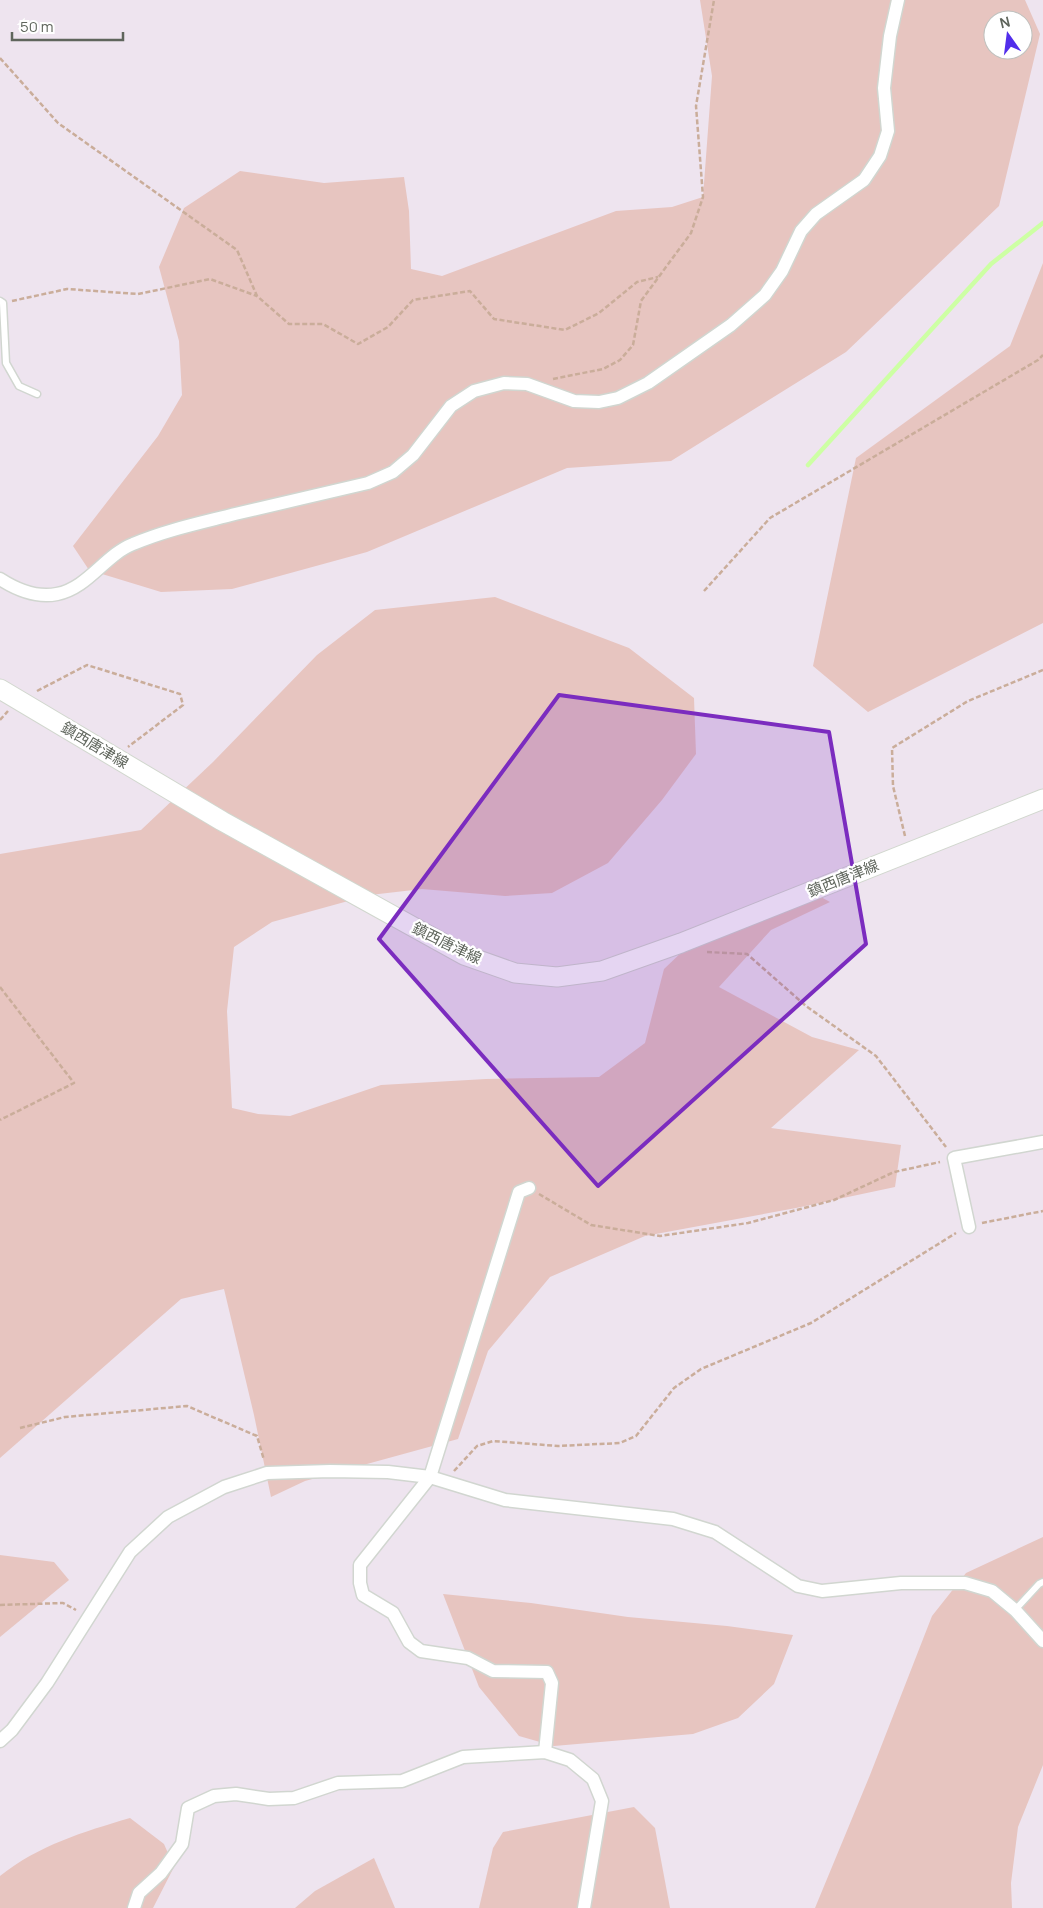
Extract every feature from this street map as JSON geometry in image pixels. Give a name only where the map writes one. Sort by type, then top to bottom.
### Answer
[{"type":"main road","name":"鎮西唐津線","points":[[0,689],[222,821],[464,955],[515,973],[557,977],[602,970],[681,943],[1043,799]]},
{"type":"street","points":[[0,579],[15,589],[36,594],[57,594],[76,587],[103,564],[130,545],[167,530],[368,483],[393,472],[413,455],[451,406],[474,391],[504,383],[527,384],[574,401],[599,402],[618,398],[648,383],[731,325],[765,295],[782,271],[802,231],[816,214],[864,180],[880,156],[888,131],[884,88],[890,36],[898,0]]},
{"type":"street","points":[[970,1227],[954,1158],[1043,1142]]},
{"type":"street","points":[[529,1188],[519,1192],[430,1477],[360,1566],[360,1582],[363,1595],[393,1613],[409,1642],[422,1651],[468,1658],[493,1671],[547,1672],[552,1683],[545,1752]]},
{"type":"street","points":[[0,1741],[12,1730],[47,1683],[130,1552],[168,1517],[224,1487],[267,1474],[330,1471],[388,1472],[430,1477],[505,1500],[673,1519],[715,1532],[798,1586],[822,1590],[901,1583],[965,1582],[992,1591],[1016,1610],[1043,1641]]},
{"type":"street","points":[[134,1908],[139,1893],[161,1873],[182,1844],[188,1808],[214,1796],[236,1794],[269,1799],[294,1798],[338,1783],[402,1781],[463,1757],[545,1752],[570,1760],[593,1779],[602,1802],[584,1908]]},
{"type":"lane","points":[[2,302],[6,363],[19,386],[37,394]]},
{"type":"lane","points":[[1016,1610],[1043,1582]]},
{"type":"path","points":[[527,384],[603,369],[620,360],[633,345],[641,301],[691,233],[703,197],[696,106],[714,0]]},
{"type":"path","points":[[0,58],[58,123],[237,250],[257,296]]},
{"type":"path","points":[[2,302],[67,289],[138,294],[210,278],[257,296],[289,324],[324,324],[358,344],[388,327],[413,300],[470,291],[494,319],[565,330],[599,313],[637,282],[658,277]]},
{"type":"path","points":[[704,591],[770,518],[1038,360],[1043,355]]},
{"type":"path","points":[[0,720],[20,700],[88,665],[180,694],[183,705],[115,757]]},
{"type":"path","points":[[908,852],[893,786],[892,748],[968,701],[1043,670]]},
{"type":"path","points":[[529,1188],[591,1225],[660,1236],[757,1220],[834,1200],[894,1172],[954,1158],[876,1056],[806,1006],[747,954],[692,951],[681,943]]},
{"type":"path","points":[[0,987],[74,1083],[0,1120]]},
{"type":"path","points":[[445,1481],[477,1446],[493,1441],[558,1446],[620,1444],[636,1436],[674,1388],[701,1369],[811,1323],[879,1282],[947,1237],[970,1227],[999,1219],[1043,1211]]},
{"type":"path","points":[[20,1428],[64,1417],[187,1406],[258,1436],[267,1474]]},
{"type":"path","points":[[0,1605],[63,1603],[78,1611],[92,1610]]},
{"type":"highlighted area","points":[[559,695],[829,732],[866,944],[598,1186],[379,939]]},
{"type":"shaded area","points":[[700,0],[1025,0],[1029,10],[983,10],[983,60],[1033,60],[1033,18],[1040,34],[999,206],[846,352],[671,461],[567,468],[367,552],[232,589],[161,592],[89,570],[73,546],[158,436],[182,395],[179,341],[159,267],[184,208],[240,171],[324,183],[404,177],[409,211],[411,269],[442,276],[616,211],[672,207],[703,197],[712,76]]},
{"type":"shaded area","points":[[1043,263],[1043,623],[868,712],[813,666],[856,458],[1010,346]]},
{"type":"shaded area","points":[[495,597],[629,648],[694,698],[696,754],[662,800],[608,863],[552,893],[505,896],[422,889],[370,895],[272,922],[234,947],[227,1011],[232,1108],[258,1114],[290,1116],[381,1085],[486,1079],[599,1077],[645,1043],[664,969],[685,949],[821,897],[830,902],[771,930],[719,987],[812,1037],[859,1050],[771,1128],[901,1145],[895,1187],[796,1208],[645,1236],[550,1277],[488,1351],[458,1439],[305,1481],[271,1497],[224,1289],[181,1299],[0,1458],[0,854],[141,830],[213,762],[317,655],[375,610]]},
{"type":"shaded area","points":[[1043,1537],[1043,1765],[1018,1827],[1011,1883],[1012,1908],[815,1908],[870,1775],[932,1616],[966,1573]]},
{"type":"shaded area","points":[[0,1555],[54,1562],[69,1580],[0,1637]]},
{"type":"shaded area","points":[[443,1594],[793,1635],[774,1684],[738,1718],[693,1734],[554,1746],[519,1736],[479,1687]]},
{"type":"shaded area","points":[[634,1807],[655,1828],[670,1908],[479,1908],[493,1848],[503,1832]]},
{"type":"shaded area","points":[[130,1818],[164,1844],[174,1867],[153,1908],[0,1908],[0,1876],[15,1865],[62,1841]]},
{"type":"shaded area","points":[[374,1858],[395,1908],[295,1908],[315,1891]]},
{"type":"waterway","points":[[808,465],[991,264],[1043,223]]}]
